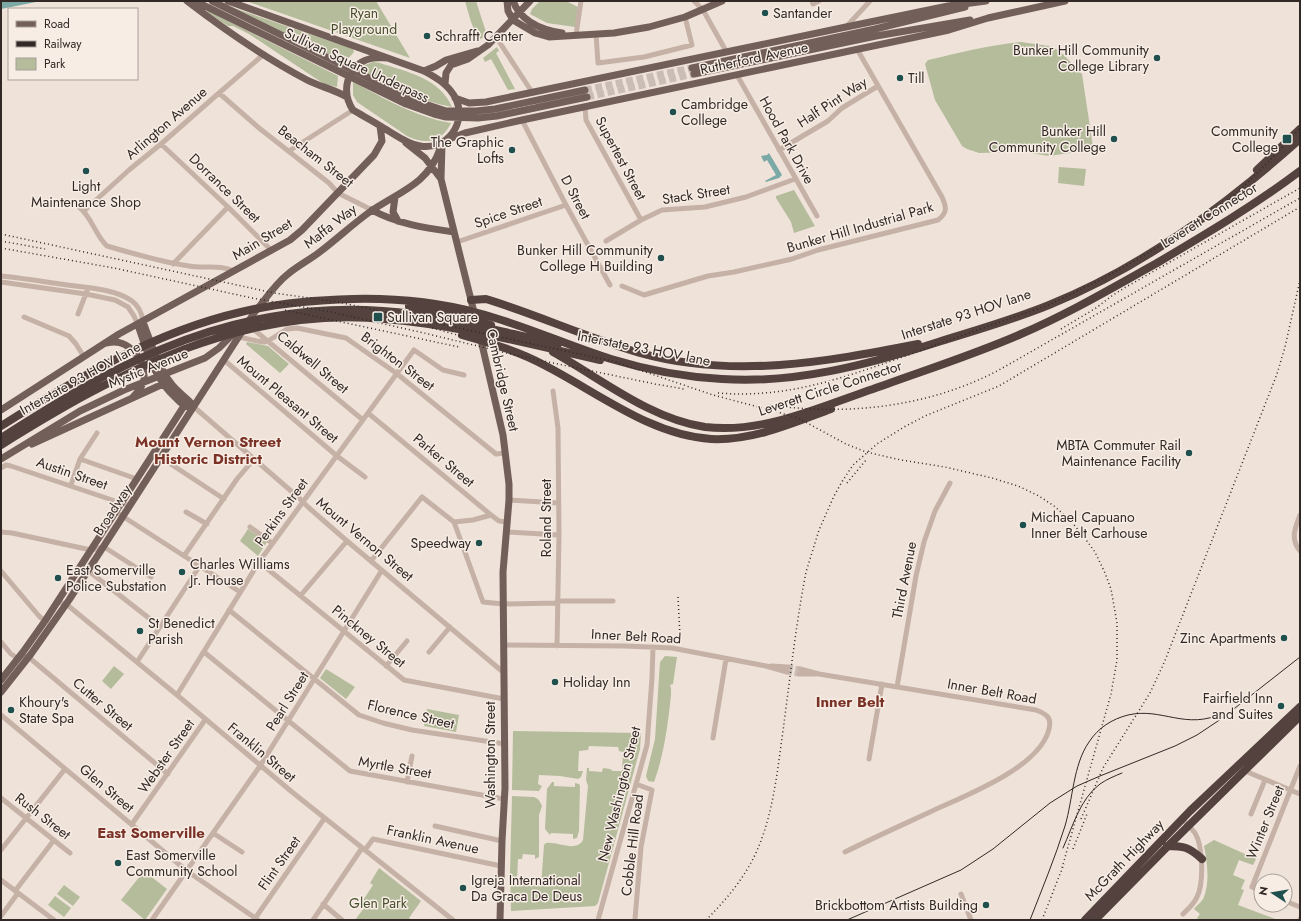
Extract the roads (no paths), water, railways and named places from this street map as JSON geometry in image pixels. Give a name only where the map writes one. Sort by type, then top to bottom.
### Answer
[{"type":"highway","points":[[1215,209],[1300,129]]},
{"type":"highway","name":"Interstate 93 HOV lane","points":[[1,438],[71,394],[131,367],[180,342],[234,325],[290,314],[346,310],[384,311],[422,315],[668,368],[721,375],[757,376],[792,373],[840,365],[901,350],[1034,306],[1073,290],[1158,243],[1213,206],[1244,183],[1300,133]]},
{"type":"highway","points":[[1,426],[62,388],[118,358],[181,331],[241,312],[303,302],[353,299],[409,301],[462,309],[504,321],[594,353],[632,364],[672,373],[721,379],[776,379],[823,372],[884,359],[955,338],[1036,310],[1091,285],[1155,250],[1215,209],[1251,182],[1300,140]]},
{"type":"highway","points":[[1,446],[131,367],[235,332],[278,323],[308,319],[384,318],[420,323],[474,332],[666,374],[702,379],[739,382],[782,380],[830,373],[884,360],[1053,305],[1109,278],[1141,261],[1187,232],[1222,207],[1252,183],[1300,140]]},
{"type":"highway","name":"Leverett Connector","points":[[1130,278],[1237,215],[1300,171]]},
{"type":"highway","name":"Leverett Connector","points":[[1140,277],[1244,215],[1300,176]]},
{"type":"highway","name":"Leverett Circle Connector","points":[[420,323],[485,341],[525,356],[553,369],[623,409],[657,426],[693,436],[722,438],[749,435],[788,425],[1002,346],[1075,313],[1140,277]]},
{"type":"highway","name":"Leverett Circle Connector","points":[[353,299],[435,310],[486,323],[520,336],[551,351],[630,398],[669,417],[696,425],[727,428],[760,425],[786,418],[991,346],[1056,318],[1130,278]]},
{"type":"highway","points":[[472,303],[481,299],[491,300],[606,342],[641,353],[678,361],[714,366],[751,367],[809,363],[955,338]]},
{"type":"highway","points":[[901,350],[955,338]]},
{"type":"highway","points":[[1,451],[66,406]]},
{"type":"highway","name":"McGrath Highway","points":[[1085,920],[1182,819],[1300,707]]},
{"type":"highway","name":"McGrath Highway","points":[[1095,920],[1167,846],[1300,716]]},
{"type":"highway","points":[[1167,846],[1180,846],[1187,848],[1192,850],[1202,859]]},
{"type":"main road","points":[[187,1],[216,23],[310,82],[336,90],[347,97]]},
{"type":"main road","name":"Sullivan Square Underpass","points":[[195,1],[406,104],[446,117],[478,118],[497,116],[586,93],[476,112],[446,111],[416,101],[212,1]]},
{"type":"main road","points":[[228,1],[424,70],[445,84],[457,101],[459,115],[456,128],[449,139],[442,144],[420,146],[400,138],[353,110],[348,104],[346,85],[350,73],[359,64],[374,58],[387,58]]},
{"type":"main road","points":[[507,1],[508,11],[513,20],[534,33],[549,37],[596,34],[650,27],[685,17],[722,1]]},
{"type":"main road","points":[[514,1],[519,12],[526,20],[539,27],[556,32],[576,35]]},
{"type":"main road","points":[[445,84],[446,73],[451,65],[468,59],[481,50],[513,20],[530,1]]},
{"type":"main road","points":[[985,1],[951,12],[910,22],[693,71],[876,36],[988,18]]},
{"type":"main road","name":"Rutherford Avenue","points":[[457,101],[478,103],[532,94],[846,26],[948,6],[985,1]]},
{"type":"main road","name":"Rutherford Avenue","points":[[449,139],[465,133],[522,120],[540,113],[585,107],[949,30],[988,18],[1065,1]]},
{"type":"main road","points":[[424,70],[436,66],[446,60],[481,50]]},
{"type":"main road","points":[[532,94],[533,106],[540,113]]},
{"type":"main road","name":"Main Street","points":[[140,323],[296,235],[379,149],[382,141],[380,126]]},
{"type":"main road","name":"Cambridge Street","points":[[400,138],[425,158],[441,179]]},
{"type":"main road","name":"Cambridge Street","points":[[442,144],[441,179],[503,435],[509,500],[503,572],[503,591]]},
{"type":"main road","name":"Maffa Way","points":[[239,336],[254,313],[276,286],[290,272],[316,254],[372,210],[420,180],[432,167],[442,144]]},
{"type":"main road","points":[[395,197],[393,212],[398,221]]},
{"type":"main road","name":"Beacham Street","points":[[372,210],[387,219],[434,230],[454,232]]},
{"type":"main road","name":"Mystic Avenue","points":[[1,459],[71,416],[124,390],[198,362],[212,354],[254,313]]},
{"type":"main road","points":[[1,410],[101,345],[140,323],[154,368],[165,381],[185,396],[190,406]]},
{"type":"main road","name":"Broadway","points":[[1,692],[45,621],[154,453],[224,360],[239,336]]},
{"type":"main road","points":[[101,345],[112,342],[121,343],[130,348],[138,357],[143,370],[144,379],[139,391],[130,400]]},
{"type":"main road","points":[[12,452],[130,400],[165,381]]},
{"type":"main road","name":"Broadway","points":[[1,680],[23,658],[66,604],[161,458],[190,406]]},
{"type":"main road","name":"Washington Street","points":[[500,920],[505,744],[503,591]]},
{"type":"street","points":[[576,35],[581,1]]},
{"type":"street","points":[[694,1],[703,10],[726,51]]},
{"type":"street","points":[[812,2],[819,1]]},
{"type":"street","points":[[846,26],[870,1]]},
{"type":"street","points":[[596,34],[598,63],[644,57],[692,45],[685,17]]},
{"type":"street","points":[[496,37],[532,94]]},
{"type":"street","name":"Bunker Hill Industrial Park","points":[[622,286],[644,295],[708,276],[734,272],[792,259],[818,250],[938,220],[944,215],[946,209],[942,197],[857,49]]},
{"type":"street","name":"Arlington Avenue","points":[[84,211],[129,170],[264,54]]},
{"type":"street","name":"Hood Park Drive","points":[[737,75],[817,216]]},
{"type":"street","name":"Half Pint Way","points":[[779,150],[828,121],[842,108],[878,86]]},
{"type":"street","name":"Beacham Street","points":[[219,93],[329,183],[338,193],[372,210]]},
{"type":"street","name":"Supertest Street","points":[[585,107],[586,120],[641,220]]},
{"type":"street","points":[[289,151],[353,110]]},
{"type":"street","name":"D Street","points":[[522,120],[610,286]]},
{"type":"street","name":"Dorrance Street","points":[[161,144],[271,250]]},
{"type":"street","name":"Stack Street","points":[[606,241],[641,220],[662,210],[705,207],[746,197],[795,179]]},
{"type":"street","name":"Spice Street","points":[[457,242],[566,204]]},
{"type":"street","points":[[79,207],[84,211],[100,238],[107,246],[173,264],[196,267],[223,267],[231,272]]},
{"type":"street","points":[[173,264],[228,207]]},
{"type":"street","points":[[1,276],[87,291],[115,300],[124,304],[131,310],[140,323]]},
{"type":"street","points":[[1,282],[87,291]]},
{"type":"street","points":[[78,314],[87,291]]},
{"type":"street","points":[[24,317],[68,336],[76,344],[84,357]]},
{"type":"street","name":"Caldwell Street","points":[[248,322],[251,327],[363,420]]},
{"type":"street","name":"Brighton Street","points":[[239,336],[257,342],[268,340],[291,328],[297,328],[343,337],[350,340],[396,373],[496,454],[505,453]]},
{"type":"street","name":"Perkins Street","points":[[177,695],[272,543],[414,350],[443,370],[464,375]]},
{"type":"street","name":"Mount Pleasant Street","points":[[224,360],[337,456],[365,477]]},
{"type":"street","name":"Roland Street","points":[[553,392],[558,423],[559,535],[556,646]]},
{"type":"street","name":"Mount Vernon Street","points":[[190,406],[303,501],[347,541],[503,672]]},
{"type":"street","name":"Parker Street","points":[[368,412],[491,515],[499,521],[508,522]]},
{"type":"street","points":[[71,485],[80,459],[97,433]]},
{"type":"street","points":[[154,453],[224,498]]},
{"type":"street","points":[[80,459],[137,479]]},
{"type":"street","points":[[184,556],[224,498],[254,459]]},
{"type":"street","name":"Austin Street","points":[[3,467],[12,466],[130,506]]},
{"type":"street","name":"Third Avenue","points":[[897,687],[922,548],[930,523],[950,483]]},
{"type":"street","points":[[371,561],[422,497],[454,522],[483,602],[503,604],[613,601]]},
{"type":"street","points":[[509,500],[558,503]]},
{"type":"street","points":[[116,512],[240,592]]},
{"type":"street","points":[[186,512],[207,524]]},
{"type":"street","points":[[454,522],[472,520],[491,515]]},
{"type":"street","points":[[1300,515],[1295,528],[1294,538],[1300,551]]},
{"type":"street","points":[[250,527],[272,543]]},
{"type":"street","points":[[1,532],[12,532],[91,550],[104,547],[151,577]]},
{"type":"street","points":[[507,532],[559,535]]},
{"type":"street","points":[[301,595],[347,541]]},
{"type":"street","name":"Pinckney Street","points":[[260,562],[404,680],[504,699]]},
{"type":"street","points":[[81,565],[159,626]]},
{"type":"street","points":[[137,662],[199,566]]},
{"type":"street","name":"Pearl Street","points":[[152,920],[260,766],[382,570]]},
{"type":"street","points":[[1,571],[39,616],[45,621]]},
{"type":"street","name":"Franklin Street","points":[[58,602],[66,604],[324,819],[453,920]]},
{"type":"street","name":"Florence Street","points":[[229,610],[359,715],[412,730],[505,744]]},
{"type":"street","points":[[429,652],[450,627]]},
{"type":"street","points":[[386,666],[408,641]]},
{"type":"street","name":"Cutter Street","points":[[1,642],[11,654],[23,658],[168,774]]},
{"type":"street","name":"Inner Belt Road","points":[[504,646],[652,647],[679,649],[726,659],[787,669]]},
{"type":"street","name":"New Washington Street","points":[[598,920],[648,736],[652,647]]},
{"type":"street","name":"Myrtle Street","points":[[204,652],[350,771],[504,799]]},
{"type":"street","points":[[713,738],[726,659]]},
{"type":"street","name":"Inner Belt Road","points":[[799,671],[1036,710],[1045,714],[1049,718],[1050,724],[1048,734],[1041,748],[1012,771],[975,791],[845,852]]},
{"type":"street","points":[[869,759],[882,684]]},
{"type":"street","name":"Glen Street","points":[[1,716],[186,870],[256,919]]},
{"type":"street","name":"Webster Street","points":[[132,824],[205,720]]},
{"type":"street","points":[[407,782],[412,756]]},
{"type":"street","name":"Winter Street","points":[[1257,873],[1300,766]]},
{"type":"street","points":[[1,850],[66,769]]},
{"type":"street","points":[[1245,771],[1300,794]]},
{"type":"street","points":[[1251,814],[1265,780]]},
{"type":"street","name":"Cobble Hill Road","points":[[635,919],[641,847],[652,790],[636,784]]},
{"type":"street","name":"Rush Street","points":[[1,798],[70,853]]},
{"type":"street","name":"Flint Street","points":[[256,919],[324,819]]},
{"type":"street","points":[[1182,819],[1197,837],[1202,859],[1198,896],[1183,914]]},
{"type":"street","points":[[435,826],[502,841]]},
{"type":"street","points":[[213,833],[242,852]]},
{"type":"street","name":"Franklin Avenue","points":[[364,849],[373,839],[501,866]]},
{"type":"street","points":[[1,916],[16,892],[54,840]]},
{"type":"street","points":[[314,919],[322,904],[364,849]]},
{"type":"street","points":[[1,880],[54,920]]},
{"type":"street","points":[[961,894],[971,920]]},
{"type":"street","points":[[322,904],[342,920]]},
{"type":"street","points":[[442,920],[446,914]]},
{"type":"water","points":[[1,1],[41,1],[1,9]]},
{"type":"water","points":[[769,153],[782,175],[779,178],[766,182],[765,181],[776,175],[767,160],[764,162],[761,156]]},
{"type":"tunnel","points":[[585,90],[692,68]]},
{"type":"tunnel","points":[[587,97],[694,74]]},
{"type":"tunnel","points":[[788,667],[800,669]]},
{"type":"tunnel","points":[[787,672],[799,674]]},
{"type":"tram line","points":[[847,920],[961,870],[993,849],[1050,803],[1077,786],[1175,746],[1197,735],[1221,719],[1300,657]]},
{"type":"tram line","points":[[1030,920],[1053,862],[1065,826],[1076,772],[1084,751],[1097,732],[1116,719],[1140,713],[1197,720],[1210,718],[1223,713]]},
{"type":"tram line","points":[[1063,848],[1078,813],[1087,797],[1100,784],[1122,773]]},
{"type":"railway","points":[[718,393],[770,393],[818,384],[866,370],[1046,306],[1088,286],[1149,253],[1187,228],[1231,197],[1258,172],[1300,128]]},
{"type":"railway","points":[[1061,329],[1096,308],[1126,287],[1300,188]]},
{"type":"railway","points":[[770,405],[829,409],[858,409],[888,406],[945,393],[972,383],[999,370],[1300,198]]},
{"type":"railway","points":[[706,920],[739,882],[754,857],[766,827],[776,779],[796,631],[806,572],[819,530],[834,496],[853,465],[877,444],[904,427],[925,416],[999,386],[1300,207]]},
{"type":"railway","points":[[1,234],[274,293],[338,302],[616,362],[713,395],[798,418],[846,444],[866,452],[901,460],[945,467],[992,478],[1018,486],[1039,496],[1054,506],[1070,520],[1095,552],[1111,589],[1117,623],[1117,660],[1111,694],[1062,868]]},
{"type":"railway","points":[[1,241],[45,249]]},
{"type":"railway","points":[[1,248],[114,268],[252,298],[331,312],[519,356],[684,389]]},
{"type":"railway","points":[[1081,819],[1103,768],[1150,693],[1164,663],[1277,374],[1285,347],[1300,280]]},
{"type":"railway","points":[[285,310],[459,347]]},
{"type":"railway","points":[[432,328],[461,336]]},
{"type":"railway","points":[[847,483],[866,460]]},
{"type":"railway","points":[[678,597],[680,636]]},
{"type":"railway","points":[[1073,849],[1087,814]]},
{"type":"railway","points":[[1042,920],[1064,864]]},
{"type":"place","name":"Santander","points":[[765,13]]},
{"type":"place","name":"Schrafft Center","points":[[427,36]]},
{"type":"place","name":"Bunker Hill Community College Library","points":[[1157,58]]},
{"type":"place","name":"Till","points":[[900,78]]},
{"type":"place","name":"Cambridge College","points":[[673,112]]},
{"type":"place","name":"Bunker Hill Community College","points":[[1114,139]]},
{"type":"place","name":"Community College","points":[[1287,139]]},
{"type":"place","name":"The Graphic Lofts","points":[[512,150]]},
{"type":"place","name":"Light Maintenance Shop","points":[[86,171]]},
{"type":"place","name":"Bunker Hill Community College H Building","points":[[661,258]]},
{"type":"place","name":"Sullivan Square","points":[[378,317]]},
{"type":"place","name":"MBTA Commuter Rail Maintenance Facility","points":[[1189,453]]},
{"type":"place","name":"Michael Capuano Inner Belt Carhouse","points":[[1023,525]]},
{"type":"place","name":"Speedway","points":[[479,543]]},
{"type":"place","name":"Charles Williams Jr. House","points":[[182,572]]},
{"type":"place","name":"East Somerville Police Substation","points":[[58,578]]},
{"type":"place","name":"St Benedict Parish","points":[[140,631]]},
{"type":"place","name":"Zinc Apartments","points":[[1284,638]]},
{"type":"place","name":"Holiday Inn","points":[[555,682]]},
{"type":"place","name":"Fairfield Inn and Suites","points":[[1281,706]]},
{"type":"place","name":"Khoury's State Spa","points":[[11,710]]},
{"type":"place","name":"East Somerville Community School","points":[[118,863]]},
{"type":"place","name":"Igreja International Da Graca De Deus","points":[[463,888]]},
{"type":"place","name":"Brickbottom Artists Building","points":[[986,905]]},
{"type":"district","name":"Mount Vernon Street Historic District","points":[[208,450]]},
{"type":"district","name":"Inner Belt","points":[[850,702]]},
{"type":"district","name":"East Somerville","points":[[151,833]]},
{"type":"park label","name":"Ryan Playground","points":[[364,22]]},
{"type":"park label","name":"Glen Park","points":[[378,903]]}]
